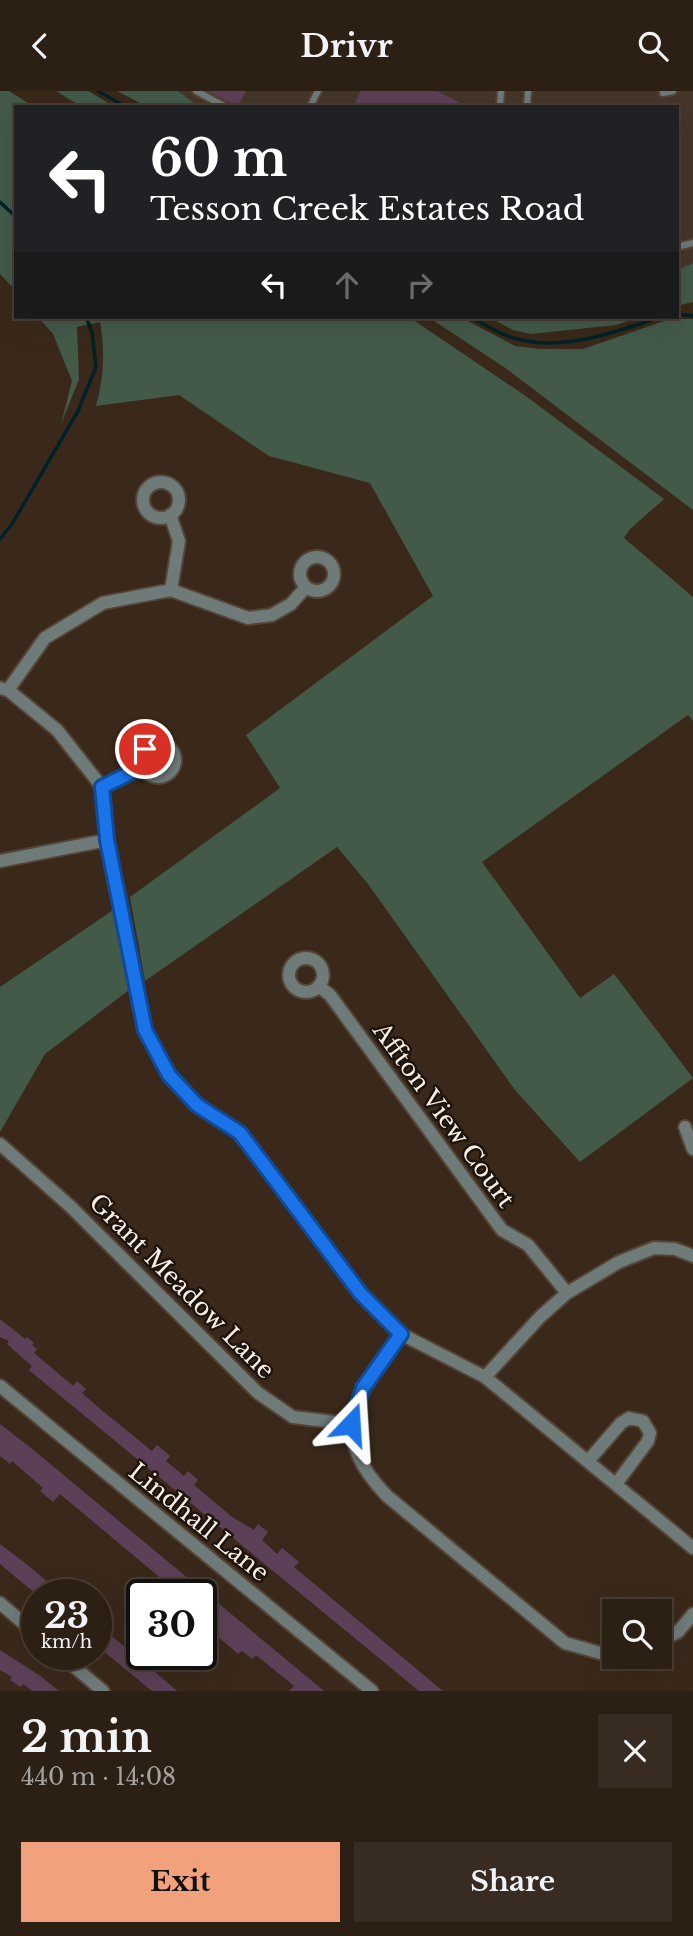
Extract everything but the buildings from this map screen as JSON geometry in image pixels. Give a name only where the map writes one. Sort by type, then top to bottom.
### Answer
[{"type":"street","points":[[170,515],[179,541],[171,590]]},
{"type":"street","points":[[306,587],[291,604],[272,615],[248,618],[171,590],[103,603],[45,638],[4,689],[57,730],[102,787],[107,840],[145,1030],[169,1075],[197,1105],[240,1133],[361,1294],[401,1334],[485,1377],[693,1548]]},
{"type":"street","points":[[102,787],[142,767]]},
{"type":"street","points":[[0,861],[107,840]]},
{"type":"street","name":"Affton View Court","points":[[320,987],[330,995],[502,1230],[528,1245],[567,1293]]},
{"type":"street","points":[[685,1127],[693,1149]]},
{"type":"street","name":"Grant Meadow Lane","points":[[0,1144],[71,1207],[258,1393],[293,1417],[351,1424]]},
{"type":"street","points":[[485,1377],[540,1317],[567,1293],[619,1262],[654,1248],[675,1249],[693,1255]]},
{"type":"street","points":[[401,1334],[363,1388],[351,1424],[357,1453],[369,1477],[387,1496],[565,1643],[602,1653]]},
{"type":"street","name":"Lindhall Lane","points":[[0,1386],[372,1691]]},
{"type":"street","points":[[589,1460],[621,1423],[629,1418],[643,1421],[648,1427],[648,1441],[616,1484]]},
{"type":"street","points":[[0,1603],[21,1621]]},
{"type":"street","points":[[672,1635],[678,1632],[693,1613]]},
{"type":"street","points":[[79,1670],[102,1690]]},
{"type":"lane","points":[[196,91],[222,105]]},
{"type":"lane","points":[[663,91],[673,91]]},
{"type":"shaded area","points":[[178,91],[693,91],[693,263],[679,269],[679,105],[197,105]]},
{"type":"green space","points":[[0,91],[9,91],[31,105],[14,105],[14,289],[0,274]]},
{"type":"green space","points":[[56,91],[88,91],[112,105],[79,105]]},
{"type":"green space","points":[[117,91],[178,91],[197,105],[144,105]]},
{"type":"green space","points":[[693,263],[693,302],[679,306],[679,269]]},
{"type":"green space","points":[[40,319],[412,319],[527,397],[664,499],[630,529],[624,538],[693,597],[693,721],[688,715],[482,862],[580,998],[614,974],[693,1078],[580,1162],[515,1090],[368,884],[337,847],[145,981],[130,897],[280,788],[246,735],[433,596],[370,483],[269,456],[179,395],[96,406],[103,364],[100,322],[77,327],[79,379],[61,424],[72,381],[53,334]]},
{"type":"green space","points":[[431,319],[464,319],[515,346],[583,349],[670,319],[693,319],[693,510],[504,367]]},
{"type":"green space","points":[[493,319],[635,319],[616,325],[531,334],[513,330]]},
{"type":"green space","points":[[116,908],[129,990],[45,1054],[0,1132],[0,987]]},
{"type":"waterway","points":[[98,91],[122,105]]},
{"type":"waterway","points":[[0,202],[14,215]]},
{"type":"waterway","points":[[679,314],[693,316]]},
{"type":"waterway","points":[[0,539],[12,524],[78,411],[96,367],[92,332],[87,319]]},
{"type":"waterway","points":[[474,319],[505,335],[543,343],[603,335],[654,319]]},
{"type":"route","points":[[145,749],[142,767],[102,787],[107,840],[145,1030],[169,1075],[197,1105],[240,1133],[361,1294],[401,1334],[363,1388],[351,1424]]}]
